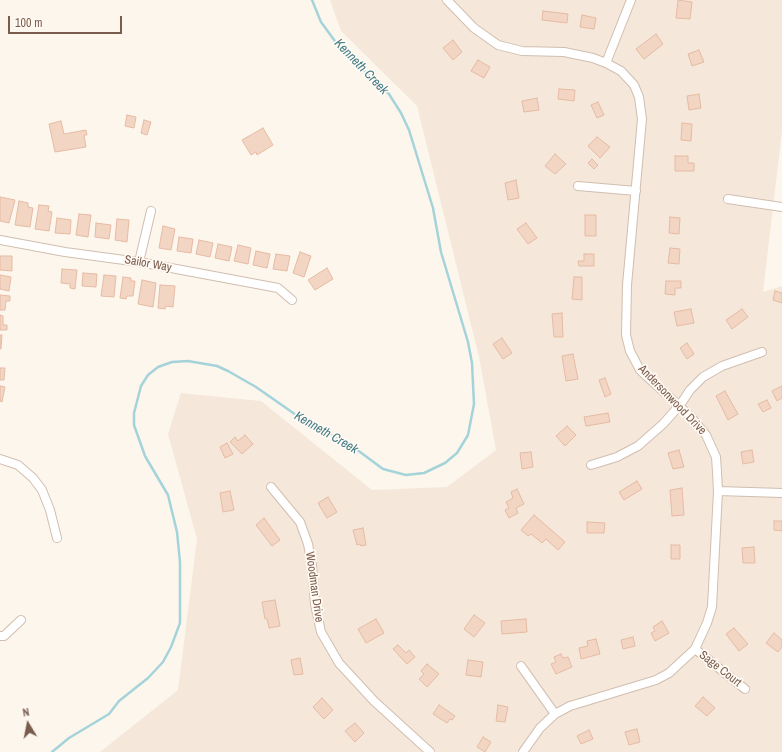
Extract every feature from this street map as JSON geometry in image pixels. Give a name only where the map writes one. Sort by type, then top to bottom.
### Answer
[{"type":"street","name":"Andersonwood Drive","points":[[447,0],[474,28],[498,45],[522,51],[579,54],[606,62],[621,71],[634,85],[639,96],[642,119],[626,285],[626,335],[630,351],[640,370],[680,405],[699,425],[713,448],[716,458],[718,491],[712,607],[708,623],[695,649],[669,673],[656,680],[570,706],[554,714],[540,728],[523,752]]},
{"type":"street","points":[[606,62],[631,0]]},
{"type":"street","points":[[578,186],[636,192]]},
{"type":"street","points":[[728,199],[782,207]]},
{"type":"street","points":[[140,262],[151,211]]},
{"type":"street","name":"Sailor Way","points":[[0,240],[65,252],[140,262],[278,288],[292,300]]},
{"type":"street","points":[[590,465],[617,457],[638,446],[664,424],[690,390],[708,374],[735,361],[762,352]]},
{"type":"street","points":[[0,459],[18,466],[32,478],[42,490],[50,510],[57,538]]},
{"type":"street","name":"Woodman Drive","points":[[271,487],[300,522],[308,544],[312,565],[315,604],[321,632],[339,663],[374,701],[430,752]]},
{"type":"street","points":[[718,491],[782,493]]},
{"type":"street","points":[[0,636],[4,636],[21,620]]},
{"type":"street","name":"Sage Court","points":[[695,649],[745,689]]},
{"type":"street","points":[[521,666],[554,714]]},
{"type":"shaded area","points":[[330,0],[782,0],[782,131],[763,292],[782,286],[782,752],[100,752],[178,690],[197,539],[168,434],[181,393],[261,401],[372,490],[447,487],[496,450],[479,357],[417,106],[341,31]]},
{"type":"building","points":[[678,0],[692,2],[690,19],[676,18]]},
{"type":"building","points":[[543,11],[568,14],[567,23],[542,20]]},
{"type":"building","points":[[582,15],[596,18],[594,29],[580,27]]},
{"type":"building","points":[[656,34],[663,44],[644,59],[636,49]]},
{"type":"building","points":[[453,40],[462,52],[453,60],[443,48]]},
{"type":"building","points":[[699,50],[704,62],[692,66],[688,54]]},
{"type":"building","points":[[478,60],[490,67],[484,78],[471,71]]},
{"type":"building","points":[[559,89],[575,90],[574,101],[558,99]]},
{"type":"building","points":[[699,94],[701,108],[689,110],[687,96]]},
{"type":"building","points":[[537,98],[539,110],[524,112],[522,101]]},
{"type":"building","points":[[598,102],[604,115],[597,118],[591,105]]},
{"type":"building","points":[[127,115],[136,117],[134,128],[125,126]]},
{"type":"building","points":[[144,120],[151,122],[147,135],[141,133]]},
{"type":"building","points":[[61,121],[64,134],[86,130],[87,135],[84,135],[86,147],[55,152],[49,124]]},
{"type":"building","points":[[682,123],[692,124],[691,141],[681,140]]},
{"type":"building","points":[[263,128],[273,145],[257,155],[256,152],[251,155],[242,140]]},
{"type":"building","points":[[597,137],[610,147],[600,158],[588,146]]},
{"type":"building","points":[[555,154],[566,164],[555,174],[545,166]]},
{"type":"building","points":[[675,156],[688,156],[688,163],[694,163],[694,171],[675,171]]},
{"type":"building","points":[[592,159],[598,165],[594,169],[588,163]]},
{"type":"building","points":[[516,180],[519,198],[508,200],[505,183]]},
{"type":"building","points":[[0,197],[15,200],[9,223],[0,221]]},
{"type":"building","points":[[19,201],[28,203],[28,207],[33,208],[30,227],[15,225]]},
{"type":"building","points":[[39,205],[49,206],[48,211],[52,212],[49,231],[35,229]]},
{"type":"building","points":[[79,214],[91,215],[88,237],[76,235]]},
{"type":"building","points":[[585,215],[596,215],[596,236],[585,236]]},
{"type":"building","points":[[670,217],[680,218],[679,234],[669,233]]},
{"type":"building","points":[[57,218],[71,220],[70,234],[55,233]]},
{"type":"building","points":[[117,219],[129,220],[127,242],[115,240]]},
{"type":"building","points":[[96,223],[111,225],[109,239],[95,237]]},
{"type":"building","points":[[526,223],[537,238],[528,244],[517,229]]},
{"type":"building","points":[[163,226],[175,229],[171,250],[159,248]]},
{"type":"building","points":[[179,237],[193,239],[191,253],[177,251]]},
{"type":"building","points":[[199,240],[213,243],[210,257],[196,254]]},
{"type":"building","points":[[218,244],[232,247],[229,261],[215,258]]},
{"type":"building","points":[[238,245],[251,248],[248,264],[234,261]]},
{"type":"building","points":[[670,248],[680,249],[679,264],[668,263]]},
{"type":"building","points":[[256,251],[270,254],[267,268],[253,265]]},
{"type":"building","points":[[300,252],[311,256],[304,277],[293,273]]},
{"type":"building","points":[[276,254],[290,256],[287,271],[273,269]]},
{"type":"building","points":[[584,254],[594,254],[594,266],[579,266],[578,261],[584,261]]},
{"type":"building","points":[[0,256],[12,256],[12,271],[0,270]]},
{"type":"building","points":[[327,268],[333,279],[315,290],[308,280]]},
{"type":"building","points":[[62,269],[77,270],[75,289],[70,288],[70,284],[61,283]]},
{"type":"building","points":[[83,273],[97,274],[96,287],[82,286]]},
{"type":"building","points":[[0,275],[11,277],[9,291],[0,289]]},
{"type":"building","points":[[104,275],[116,276],[114,297],[101,296]]},
{"type":"building","points":[[123,277],[131,278],[131,281],[135,281],[133,296],[127,296],[126,299],[120,298]]},
{"type":"building","points":[[574,277],[582,277],[582,300],[572,299]]},
{"type":"building","points":[[142,280],[156,283],[153,307],[138,304]]},
{"type":"building","points":[[666,281],[681,281],[681,288],[675,288],[675,295],[665,294]]},
{"type":"building","points":[[160,285],[175,286],[173,307],[166,306],[165,309],[158,308]]},
{"type":"building","points":[[775,291],[782,293],[782,303],[773,300]]},
{"type":"building","points":[[0,295],[10,296],[10,301],[6,301],[5,310],[0,310]]},
{"type":"building","points":[[691,309],[694,323],[677,326],[674,312]]},
{"type":"building","points":[[742,309],[748,317],[732,329],[726,320]]},
{"type":"building","points":[[562,313],[563,337],[554,337],[552,314]]},
{"type":"building","points":[[0,315],[3,316],[3,325],[7,325],[7,330],[0,330]]},
{"type":"building","points":[[0,335],[2,335],[1,349],[0,349]]},
{"type":"building","points":[[502,338],[512,353],[503,359],[493,344]]},
{"type":"building","points":[[687,343],[694,354],[687,359],[680,348]]},
{"type":"building","points":[[573,354],[578,379],[566,381],[562,356]]},
{"type":"building","points":[[0,368],[5,368],[4,380],[0,380]]},
{"type":"building","points":[[605,378],[611,394],[605,397],[599,380]]},
{"type":"building","points":[[0,386],[5,387],[2,402],[0,401]]},
{"type":"building","points":[[782,386],[782,398],[777,401],[772,391]]},
{"type":"building","points":[[725,391],[738,414],[728,420],[716,396]]},
{"type":"building","points":[[767,400],[771,408],[763,412],[758,404]]},
{"type":"building","points":[[608,413],[610,422],[586,426],[584,417]]},
{"type":"building","points":[[567,426],[576,435],[565,446],[556,436]]},
{"type":"building","points":[[245,435],[253,444],[242,454],[230,442],[235,437],[238,441]]},
{"type":"building","points":[[227,443],[233,454],[225,458],[220,447]]},
{"type":"building","points":[[679,450],[684,467],[673,469],[668,453]]},
{"type":"building","points":[[752,450],[754,462],[743,464],[741,452]]},
{"type":"building","points":[[531,452],[533,467],[522,469],[520,453]]},
{"type":"building","points":[[637,481],[642,489],[624,500],[619,492]]},
{"type":"building","points":[[682,488],[684,515],[672,516],[670,490]]},
{"type":"building","points":[[517,489],[524,504],[516,508],[518,513],[509,518],[505,510],[509,508],[506,502],[513,498],[511,492]]},
{"type":"building","points":[[230,491],[234,510],[223,512],[220,493]]},
{"type":"building","points":[[328,497],[337,512],[327,518],[318,503]]},
{"type":"building","points":[[534,515],[565,542],[558,550],[546,539],[542,543],[531,534],[528,536],[521,530]]},
{"type":"building","points":[[264,518],[280,540],[272,546],[256,525]]},
{"type":"building","points":[[774,521],[782,521],[782,531],[774,530]]},
{"type":"building","points":[[587,522],[605,523],[604,533],[587,533]]},
{"type":"building","points":[[363,528],[366,545],[361,546],[360,544],[357,545],[353,530]]},
{"type":"building","points":[[671,545],[680,545],[680,559],[671,559]]},
{"type":"building","points":[[754,547],[755,563],[743,563],[742,548]]},
{"type":"building","points":[[275,600],[280,626],[269,628],[267,619],[265,619],[262,602]]},
{"type":"building","points":[[474,615],[485,623],[474,637],[464,629]]},
{"type":"building","points":[[376,619],[384,633],[366,643],[358,629]]},
{"type":"building","points":[[526,619],[527,632],[502,634],[501,621]]},
{"type":"building","points":[[662,621],[669,633],[655,641],[651,633],[655,631],[653,627]]},
{"type":"building","points":[[734,628],[748,644],[739,651],[726,634]]},
{"type":"building","points":[[774,633],[782,640],[782,647],[778,652],[766,643]]},
{"type":"building","points":[[633,637],[635,646],[623,649],[621,640]]},
{"type":"building","points":[[596,639],[600,654],[581,659],[579,648],[588,646],[587,641]]},
{"type":"building","points":[[398,645],[406,653],[409,650],[415,657],[407,664],[393,649]]},
{"type":"building","points":[[561,654],[563,658],[568,657],[572,667],[556,674],[551,664],[556,662],[554,657]]},
{"type":"building","points":[[300,658],[303,674],[294,675],[291,660]]},
{"type":"building","points":[[468,660],[483,662],[481,677],[466,675]]},
{"type":"building","points":[[427,664],[439,674],[427,687],[419,679],[424,674],[421,671]]},
{"type":"building","points":[[703,697],[715,708],[707,716],[695,706]]},
{"type":"building","points":[[322,698],[333,710],[324,719],[313,707]]},
{"type":"building","points":[[439,705],[455,716],[452,720],[450,719],[447,723],[433,714]]},
{"type":"building","points":[[498,705],[508,707],[505,722],[496,721]]},
{"type":"building","points":[[355,723],[364,733],[355,742],[345,731]]},
{"type":"building","points":[[637,729],[640,742],[629,745],[625,732]]},
{"type":"building","points":[[589,730],[593,739],[581,744],[577,736]]},
{"type":"building","points":[[483,737],[491,742],[485,752],[477,747]]},
{"type":"waterway","name":"Kenneth Creek","points":[[52,752],[69,738],[109,714],[119,701],[148,678],[163,662],[171,647],[180,623],[180,562],[177,532],[168,495],[145,456],[134,425],[134,413],[141,386],[148,375],[158,367],[172,362],[188,361],[217,366],[256,387],[299,417],[352,446],[383,469],[406,475],[424,473],[445,463],[457,453],[468,435],[474,404],[472,363],[468,342],[441,252],[433,208],[409,130],[401,113],[389,94],[340,48],[321,22],[312,0]]}]
